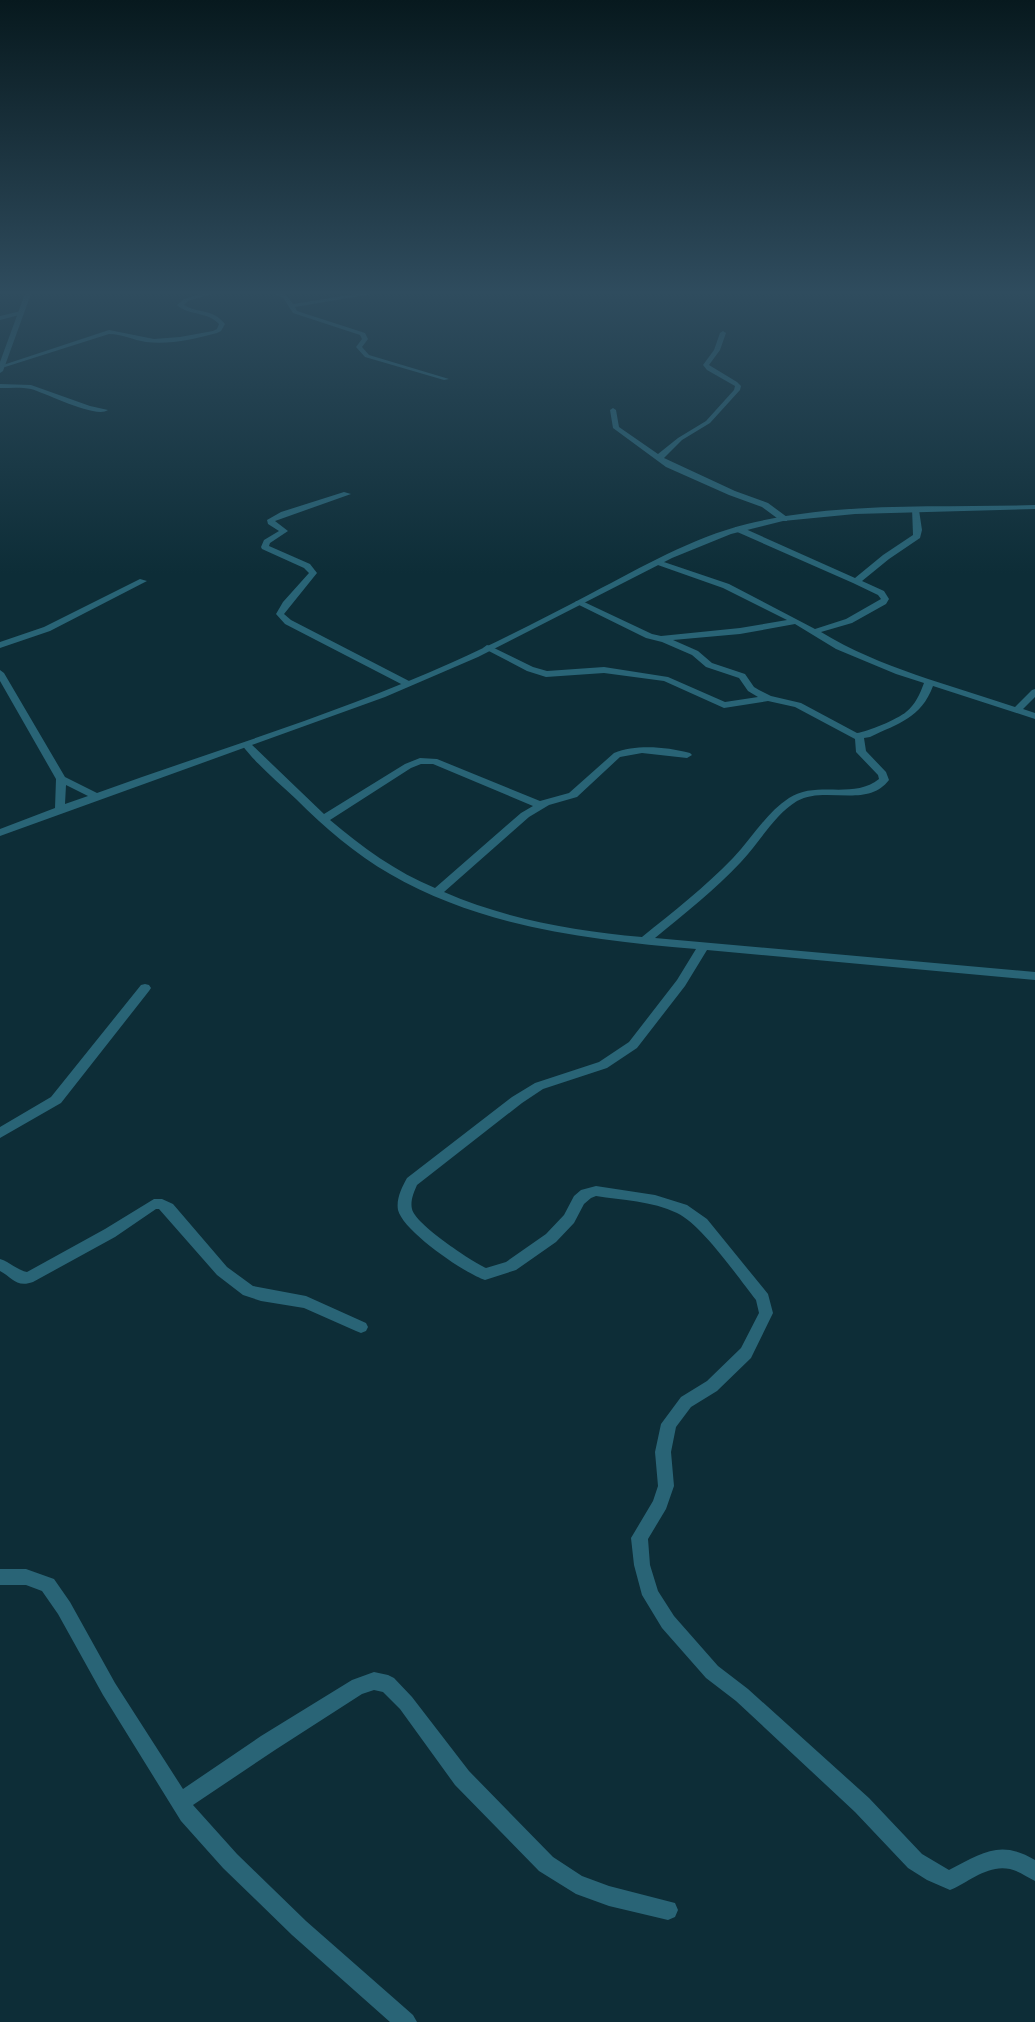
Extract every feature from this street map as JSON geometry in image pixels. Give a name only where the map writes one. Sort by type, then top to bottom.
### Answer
[{"type":"street","points":[[660,459],[661,455],[680,439],[708,422],[737,390],[737,385]]},
{"type":"street","points":[[0,386],[31,387],[89,408],[105,410]]},
{"type":"street","points":[[613,410],[616,428],[669,465],[732,493],[765,505],[784,519]]},
{"type":"street","points":[[347,494],[284,514],[271,520],[271,522],[284,531],[267,542],[265,547],[307,566],[313,573],[286,604],[280,614],[288,622],[408,684]]},
{"type":"street","points":[[0,833],[95,796],[318,720],[408,684],[487,648],[579,603],[692,545],[738,529],[784,519],[840,512],[1035,507]]},
{"type":"street","points":[[856,581],[886,557],[917,536],[918,530],[915,510]]},
{"type":"street","points":[[738,529],[814,564],[856,581],[881,593],[885,599],[883,602],[849,621],[813,632]]},
{"type":"street","points":[[658,562],[726,586],[796,621],[813,632],[857,655],[929,683],[1035,716]]},
{"type":"street","points":[[0,645],[47,629],[143,581]]},
{"type":"street","points":[[579,603],[649,636],[666,640],[695,653],[709,665],[742,676],[751,689],[768,698],[798,705],[846,733],[859,736],[867,735],[909,715],[924,697],[929,683]]},
{"type":"street","points":[[666,640],[796,621]]},
{"type":"street","points":[[487,648],[530,669],[546,674],[604,670],[664,679],[678,683],[724,705],[768,698]]},
{"type":"street","points":[[0,673],[61,779],[60,809]]},
{"type":"street","points":[[1016,710],[1035,692]]},
{"type":"street","points":[[644,941],[708,888],[792,801],[812,793],[867,791],[880,785],[884,780],[884,777],[860,752],[859,736]]},
{"type":"street","points":[[247,745],[324,818],[376,861],[436,893],[484,911],[532,924],[575,933],[703,947],[1035,976]]},
{"type":"street","points":[[436,893],[505,831],[540,805],[573,795],[608,762],[621,753],[642,751],[687,755]]},
{"type":"street","points":[[324,818],[408,766],[426,760],[434,761],[540,805]]},
{"type":"street","points":[[61,779],[95,796]]},
{"type":"street","points":[[703,947],[681,982],[633,1045],[603,1064],[539,1086],[518,1100],[412,1182],[406,1195],[405,1210],[414,1225],[468,1265],[486,1274],[511,1266],[552,1238],[568,1219],[578,1200],[586,1194],[596,1191],[655,1200],[682,1209],[702,1223],[763,1298],[766,1313],[759,1330],[746,1353],[712,1386],[686,1402],[670,1424],[663,1452],[666,1486],[660,1504],[639,1538],[642,1565],[651,1595],[668,1622],[712,1672],[742,1695],[862,1805],[915,1861],[934,1873],[950,1880],[989,1859],[1008,1857],[1035,1871]]},
{"type":"street","points":[[0,1133],[56,1100],[144,988]]},
{"type":"street","points":[[0,1265],[9,1269],[16,1276],[28,1278],[110,1234],[154,1204],[162,1204],[168,1208],[222,1272],[248,1291],[261,1295],[306,1302],[362,1327]]},
{"type":"street","points":[[0,1577],[26,1577],[48,1585],[64,1608],[109,1689],[188,1814],[230,1861],[299,1928],[406,2022]]},
{"type":"street","points":[[181,1802],[268,1743],[358,1686],[374,1682],[388,1684],[406,1702],[462,1778],[546,1864],[576,1884],[609,1896],[668,1910]]}]
